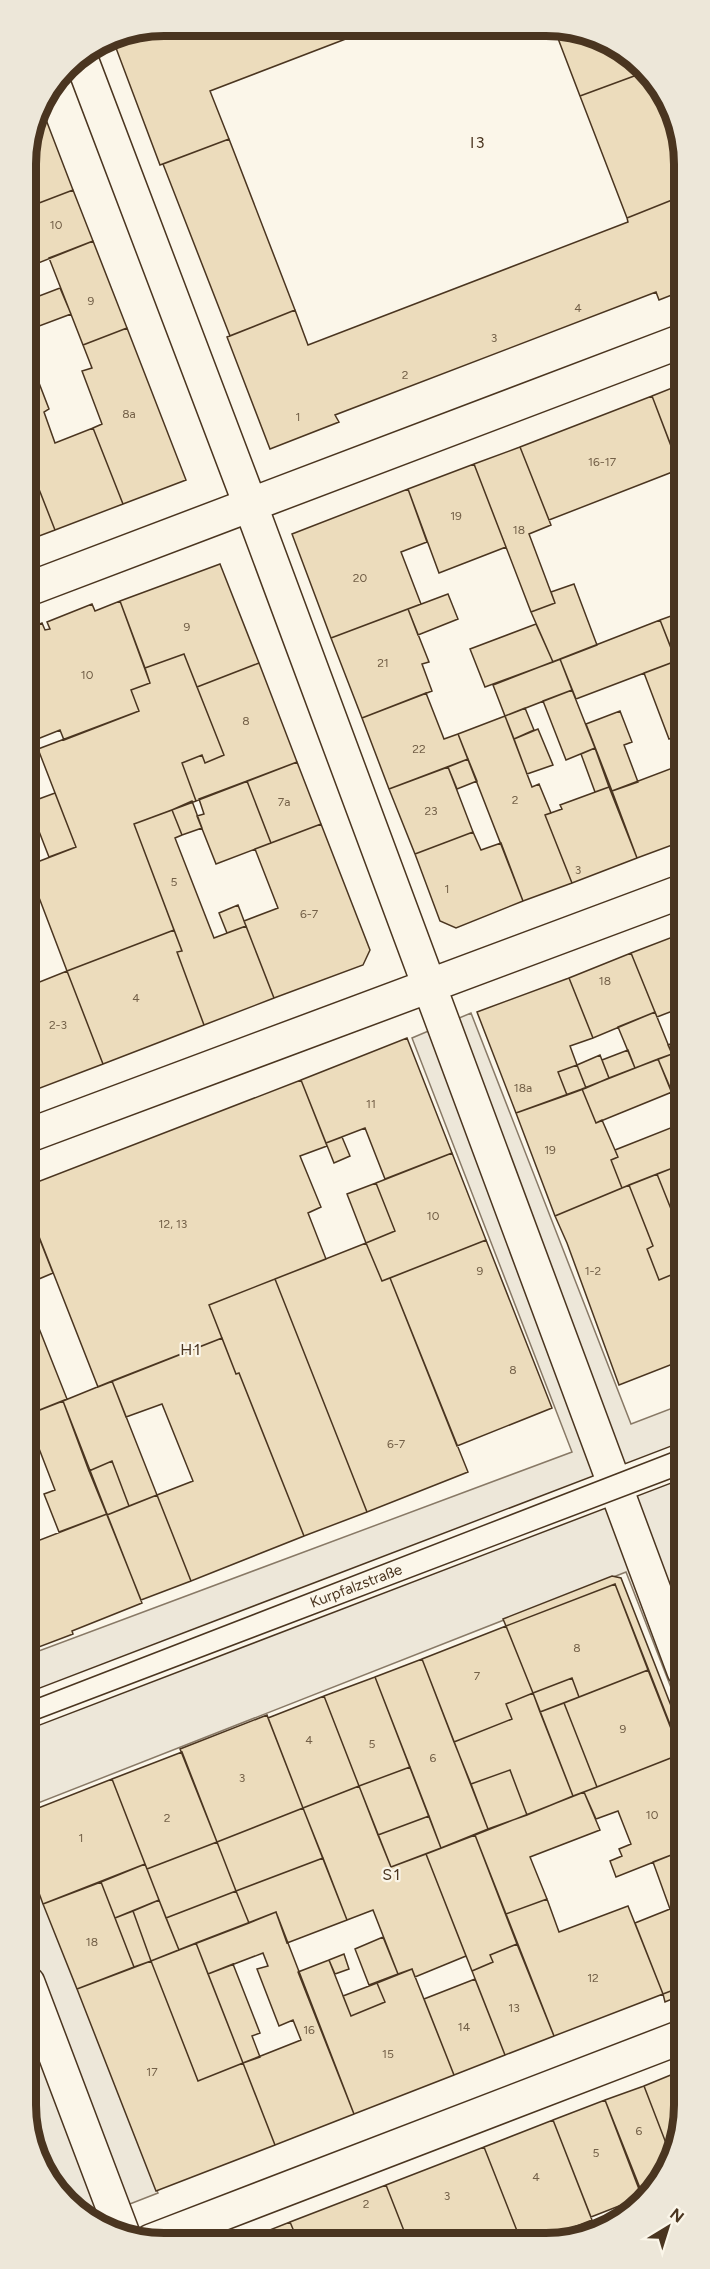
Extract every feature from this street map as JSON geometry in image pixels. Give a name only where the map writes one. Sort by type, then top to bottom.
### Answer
[{"type":"street","points":[[83,65],[250,504],[674,1644]]},
{"type":"street","points":[[36,586],[674,344]]},
{"type":"street","points":[[36,1133],[674,894]]},
{"type":"street","name":"Kurpfalzstraße","points":[[36,1708],[674,1463]]},
{"type":"street","points":[[36,2004],[119,2225]]},
{"type":"street","points":[[172,2233],[674,2040]]},
{"type":"shaded area","points":[[471,1013],[631,1424],[674,1407],[674,1695],[626,1572],[36,1804],[36,1652],[572,1452],[412,1038]]},
{"type":"shaded area","points":[[36,1880],[158,2193],[100,2216],[73,2196],[54,2170],[38,2127],[36,2114]]},
{"type":"building","points":[[164,36],[354,36],[210,91],[229,139],[160,165],[116,48],[145,37]]},
{"type":"building","points":[[557,37],[571,38],[603,49],[638,74],[580,96]]},
{"type":"building","points":[[638,74],[655,97],[673,144],[674,199],[627,218],[580,96]]},
{"type":"building","points":[[45,117],[73,190],[36,204],[36,155],[38,139]]},
{"type":"building","points":[[229,139],[295,310],[230,336],[163,164]]},
{"type":"building","points":[[73,190],[93,241],[36,264],[36,204]]},
{"type":"building","points":[[674,199],[674,294],[659,300],[656,292],[335,415],[339,422],[270,449],[227,337],[295,310],[308,345],[628,222],[627,218]]},
{"type":"building","points":[[93,241],[127,328],[83,345],[49,258]]},
{"type":"building","points":[[60,288],[71,314],[36,327],[36,297]]},
{"type":"building","points":[[127,328],[186,480],[123,504],[93,428],[102,424],[82,371],[92,368],[83,345]]},
{"type":"building","points":[[39,383],[49,409],[44,412],[55,443],[93,428],[123,504],[55,530],[36,482],[36,384]]},
{"type":"building","points":[[674,387],[674,454],[652,396]]},
{"type":"building","points":[[652,396],[674,453],[674,471],[549,520],[520,447]]},
{"type":"building","points":[[520,447],[551,525],[529,534],[555,603],[531,612],[474,464]]},
{"type":"building","points":[[474,464],[506,547],[439,573],[408,489]]},
{"type":"building","points":[[36,482],[55,530],[36,537]]},
{"type":"building","points":[[408,489],[427,542],[401,552],[421,604],[331,638],[292,534]]},
{"type":"building","points":[[220,564],[259,663],[197,687],[184,654],[145,668],[120,601]]},
{"type":"building","points":[[574,584],[597,645],[553,662],[531,612],[555,603],[551,592]]},
{"type":"building","points":[[448,594],[458,619],[418,635],[408,609]]},
{"type":"building","points":[[120,601],[150,683],[131,690],[139,711],[64,740],[60,730],[36,740],[36,626],[42,623],[45,630],[50,629],[47,622],[92,604],[95,611]]},
{"type":"building","points":[[408,609],[429,662],[422,664],[432,691],[362,718],[331,638]]},
{"type":"building","points":[[674,615],[674,655],[660,620]]},
{"type":"building","points":[[660,620],[674,656],[674,662],[576,699],[560,659]]},
{"type":"building","points":[[536,624],[553,662],[485,687],[470,649]]},
{"type":"building","points":[[184,654],[224,755],[205,763],[202,755],[182,763],[196,801],[134,824],[174,930],[67,971],[36,890],[36,863],[76,847],[38,749],[139,711],[131,690],[150,683],[145,668]]},
{"type":"building","points":[[560,659],[572,690],[505,716],[493,685]]},
{"type":"building","points":[[674,662],[674,737],[669,739],[644,673]]},
{"type":"building","points":[[259,663],[297,762],[196,801],[182,763],[202,755],[205,763],[224,755],[197,687]]},
{"type":"building","points":[[572,690],[595,748],[566,760],[543,701]]},
{"type":"building","points":[[426,693],[444,739],[458,734],[468,759],[389,789],[362,718]]},
{"type":"building","points":[[525,708],[534,730],[514,739],[505,716]]},
{"type":"building","points":[[620,711],[632,742],[624,745],[638,782],[612,791],[586,724]]},
{"type":"building","points":[[505,716],[532,787],[539,784],[551,813],[545,815],[572,883],[523,901],[458,734]]},
{"type":"building","points":[[538,729],[553,765],[527,774],[514,739]]},
{"type":"building","points":[[595,748],[609,787],[595,792],[581,754]]},
{"type":"building","points":[[468,759],[477,781],[457,789],[448,767]]},
{"type":"building","points":[[297,762],[321,824],[271,843],[247,781]]},
{"type":"building","points":[[448,767],[473,832],[415,854],[389,789]]},
{"type":"building","points":[[674,767],[674,844],[637,858],[612,791]]},
{"type":"building","points":[[247,781],[271,843],[216,864],[197,816],[204,814],[199,799]]},
{"type":"building","points":[[609,787],[637,858],[572,883],[545,815],[562,809],[560,805]]},
{"type":"building","points":[[55,793],[76,847],[49,857],[36,824],[36,800]]},
{"type":"building","points":[[192,801],[202,828],[182,835],[172,810]]},
{"type":"building","points":[[172,810],[182,835],[175,838],[214,938],[246,926],[274,998],[204,1025],[177,952],[182,951],[134,824]]},
{"type":"building","points":[[321,824],[370,950],[363,965],[274,998],[244,921],[278,908],[255,849]]},
{"type":"building","points":[[473,832],[481,850],[501,843],[523,901],[456,928],[440,921],[415,854]]},
{"type":"building","points":[[238,905],[246,926],[227,933],[219,913]]},
{"type":"building","points":[[174,930],[182,951],[177,952],[204,1025],[103,1064],[67,971]]},
{"type":"building","points":[[674,936],[674,1010],[657,1017],[631,953]]},
{"type":"building","points":[[631,953],[655,1012],[593,1038],[569,978]]},
{"type":"building","points":[[67,971],[103,1064],[36,1090],[36,983]]},
{"type":"building","points":[[569,978],[593,1038],[570,1046],[577,1065],[558,1072],[567,1095],[516,1113],[477,1012]]},
{"type":"building","points":[[655,1012],[672,1054],[635,1068],[618,1027]]},
{"type":"building","points":[[407,1038],[452,1153],[385,1179],[365,1128],[326,1143],[301,1080]]},
{"type":"building","points":[[674,1043],[674,1098],[658,1059],[672,1054],[668,1045]]},
{"type":"building","points":[[628,1050],[635,1068],[609,1078],[602,1060]]},
{"type":"building","points":[[600,1055],[609,1078],[586,1088],[577,1065]]},
{"type":"building","points":[[658,1059],[672,1092],[596,1123],[582,1089]]},
{"type":"building","points":[[577,1065],[586,1088],[567,1095],[558,1072]]},
{"type":"building","points":[[301,1080],[327,1146],[300,1156],[321,1207],[308,1213],[326,1259],[209,1305],[222,1338],[98,1387],[36,1229],[36,1183]]},
{"type":"building","points":[[582,1089],[596,1123],[602,1120],[618,1157],[611,1160],[622,1188],[555,1216],[516,1113]]},
{"type":"building","points":[[674,1127],[674,1168],[622,1188],[611,1160],[618,1157],[615,1150]]},
{"type":"building","points":[[342,1137],[350,1156],[334,1163],[326,1143]]},
{"type":"building","points":[[452,1153],[486,1240],[382,1281],[366,1243],[395,1231],[376,1183]]},
{"type":"building","points":[[674,1167],[674,1216],[657,1174]]},
{"type":"building","points":[[657,1174],[674,1216],[674,1274],[659,1280],[647,1249],[653,1246],[629,1185]]},
{"type":"building","points":[[376,1183],[395,1231],[366,1243],[347,1194]]},
{"type":"building","points":[[629,1185],[653,1246],[647,1249],[659,1280],[674,1274],[674,1364],[619,1385],[555,1216]]},
{"type":"building","points":[[38,1235],[53,1273],[36,1280],[36,1236]]},
{"type":"building","points":[[486,1240],[552,1408],[457,1446],[390,1278]]},
{"type":"building","points":[[366,1243],[382,1281],[390,1278],[468,1472],[367,1512],[275,1279]]},
{"type":"building","points":[[275,1279],[367,1512],[304,1536],[239,1373],[236,1374],[209,1305]]},
{"type":"building","points":[[36,1321],[67,1399],[36,1411]]},
{"type":"building","points":[[222,1338],[236,1374],[239,1373],[304,1536],[191,1581],[157,1495],[193,1481],[162,1404],[126,1417],[112,1381]]},
{"type":"building","points":[[112,1381],[157,1495],[129,1506],[112,1461],[89,1471],[63,1401]]},
{"type":"building","points":[[63,1401],[107,1514],[59,1532],[44,1494],[55,1490],[38,1446],[36,1447],[36,1412]]},
{"type":"building","points":[[112,1461],[129,1506],[107,1515],[89,1471]]},
{"type":"building","points":[[157,1495],[191,1581],[141,1600],[107,1515]]},
{"type":"building","points":[[107,1514],[142,1603],[36,1648],[36,1542]]},
{"type":"building","points":[[612,1576],[621,1578],[674,1713],[674,1734],[615,1584],[506,1626],[503,1619]]},
{"type":"building","points":[[615,1584],[648,1670],[579,1697],[572,1678],[533,1693],[506,1626]]},
{"type":"building","points":[[506,1626],[533,1693],[506,1704],[512,1719],[454,1742],[422,1659]]},
{"type":"building","points":[[422,1659],[488,1829],[441,1848],[375,1677]]},
{"type":"building","points":[[648,1670],[674,1736],[674,1757],[597,1787],[564,1703]]},
{"type":"building","points":[[375,1677],[410,1767],[359,1786],[324,1696]]},
{"type":"building","points":[[572,1678],[579,1697],[540,1712],[533,1693]]},
{"type":"building","points":[[533,1693],[573,1796],[527,1815],[510,1770],[471,1784],[454,1742],[512,1719],[506,1704]]},
{"type":"building","points":[[324,1696],[359,1786],[303,1808],[268,1718]]},
{"type":"building","points":[[564,1703],[597,1787],[573,1796],[540,1712]]},
{"type":"building","points":[[267,1715],[303,1808],[217,1842],[180,1749]]},
{"type":"building","points":[[182,1752],[217,1842],[147,1869],[112,1779]]},
{"type":"building","points":[[674,1757],[674,1854],[616,1877],[610,1861],[622,1856],[619,1849],[631,1844],[618,1811],[596,1819],[584,1792]]},
{"type":"building","points":[[410,1767],[429,1816],[378,1835],[359,1786]]},
{"type":"building","points":[[510,1770],[527,1815],[488,1829],[471,1784]]},
{"type":"building","points":[[112,1779],[145,1864],[43,1904],[36,1885],[36,1809]]},
{"type":"building","points":[[359,1786],[391,1867],[426,1854],[466,1956],[415,1977],[412,1969],[398,1974],[373,1910],[347,1920],[303,1808]]},
{"type":"building","points":[[584,1792],[600,1830],[530,1857],[547,1899],[506,1914],[475,1835]]},
{"type":"building","points":[[303,1808],[323,1858],[236,1891],[217,1842]]},
{"type":"building","points":[[429,1816],[441,1848],[391,1867],[378,1835]]},
{"type":"building","points":[[475,1835],[517,1944],[490,1955],[493,1962],[472,1971],[426,1854]]},
{"type":"building","points":[[217,1842],[236,1891],[166,1918],[147,1869]]},
{"type":"building","points":[[674,1854],[674,1990],[663,1994],[635,1923],[670,1909],[653,1862]]},
{"type":"building","points":[[323,1858],[347,1920],[287,1943],[276,1912],[249,1923],[236,1891]]},
{"type":"building","points":[[145,1864],[159,1900],[115,1918],[101,1882]]},
{"type":"building","points":[[101,1882],[134,1967],[77,1989],[43,1904]]},
{"type":"building","points":[[236,1891],[249,1923],[179,1950],[166,1918]]},
{"type":"building","points":[[547,1899],[559,1932],[628,1906],[663,1994],[554,2036],[506,1914]]},
{"type":"building","points":[[159,1900],[179,1950],[151,1961],[133,1911]]},
{"type":"building","points":[[133,1911],[151,1961],[134,1967],[115,1918]]},
{"type":"building","points":[[276,1912],[354,2114],[275,2145],[243,2063],[301,2040],[293,2020],[279,2026],[257,1969],[268,1966],[263,1953],[208,1974],[196,1943]]},
{"type":"building","points":[[383,1937],[398,1974],[369,1985],[355,1949]]},
{"type":"building","points":[[196,1943],[243,2063],[198,2081],[151,1961]]},
{"type":"building","points":[[517,1944],[554,2036],[505,2055],[472,1971],[493,1962],[490,1955]]},
{"type":"building","points":[[344,1954],[349,1969],[335,1974],[329,1960]]},
{"type":"building","points":[[329,1960],[351,2016],[385,2002],[377,1983],[412,1969],[454,2075],[354,2114],[298,1972]]},
{"type":"building","points":[[151,1961],[198,2081],[243,2063],[275,2145],[156,2191],[77,1989]]},
{"type":"building","points":[[233,1964],[260,2033],[252,2036],[260,2057],[243,2063],[208,1974]]},
{"type":"building","points":[[475,1979],[505,2055],[454,2075],[424,1999]]},
{"type":"building","points":[[377,1983],[385,2002],[351,2016],[343,1996]]},
{"type":"building","points":[[674,1990],[674,1998],[665,2002],[663,1994]]},
{"type":"building","points":[[674,2074],[674,2114],[667,2146],[644,2086]]},
{"type":"building","points":[[644,2086],[667,2146],[661,2162],[645,2186],[640,2188],[605,2100]]},
{"type":"building","points":[[605,2100],[640,2192],[630,2202],[591,2217],[553,2120]]},
{"type":"building","points":[[553,2120],[592,2220],[561,2232],[518,2233],[484,2147]]},
{"type":"building","points":[[38,2127],[54,2170],[49,2162]]},
{"type":"building","points":[[484,2147],[518,2233],[405,2233],[386,2185]]},
{"type":"building","points":[[386,2185],[405,2233],[295,2233],[290,2222]]},
{"type":"building","points":[[290,2222],[295,2233],[262,2233]]},
{"type":"tram line","points":[[36,1699],[674,1451]]},
{"type":"tram line","points":[[36,1720],[674,1477]]},
{"type":"district","name":"I3","points":[[478,142]]},
{"type":"district","name":"H1","points":[[191,1349]]},
{"type":"district","name":"S1","points":[[392,1874]]}]
